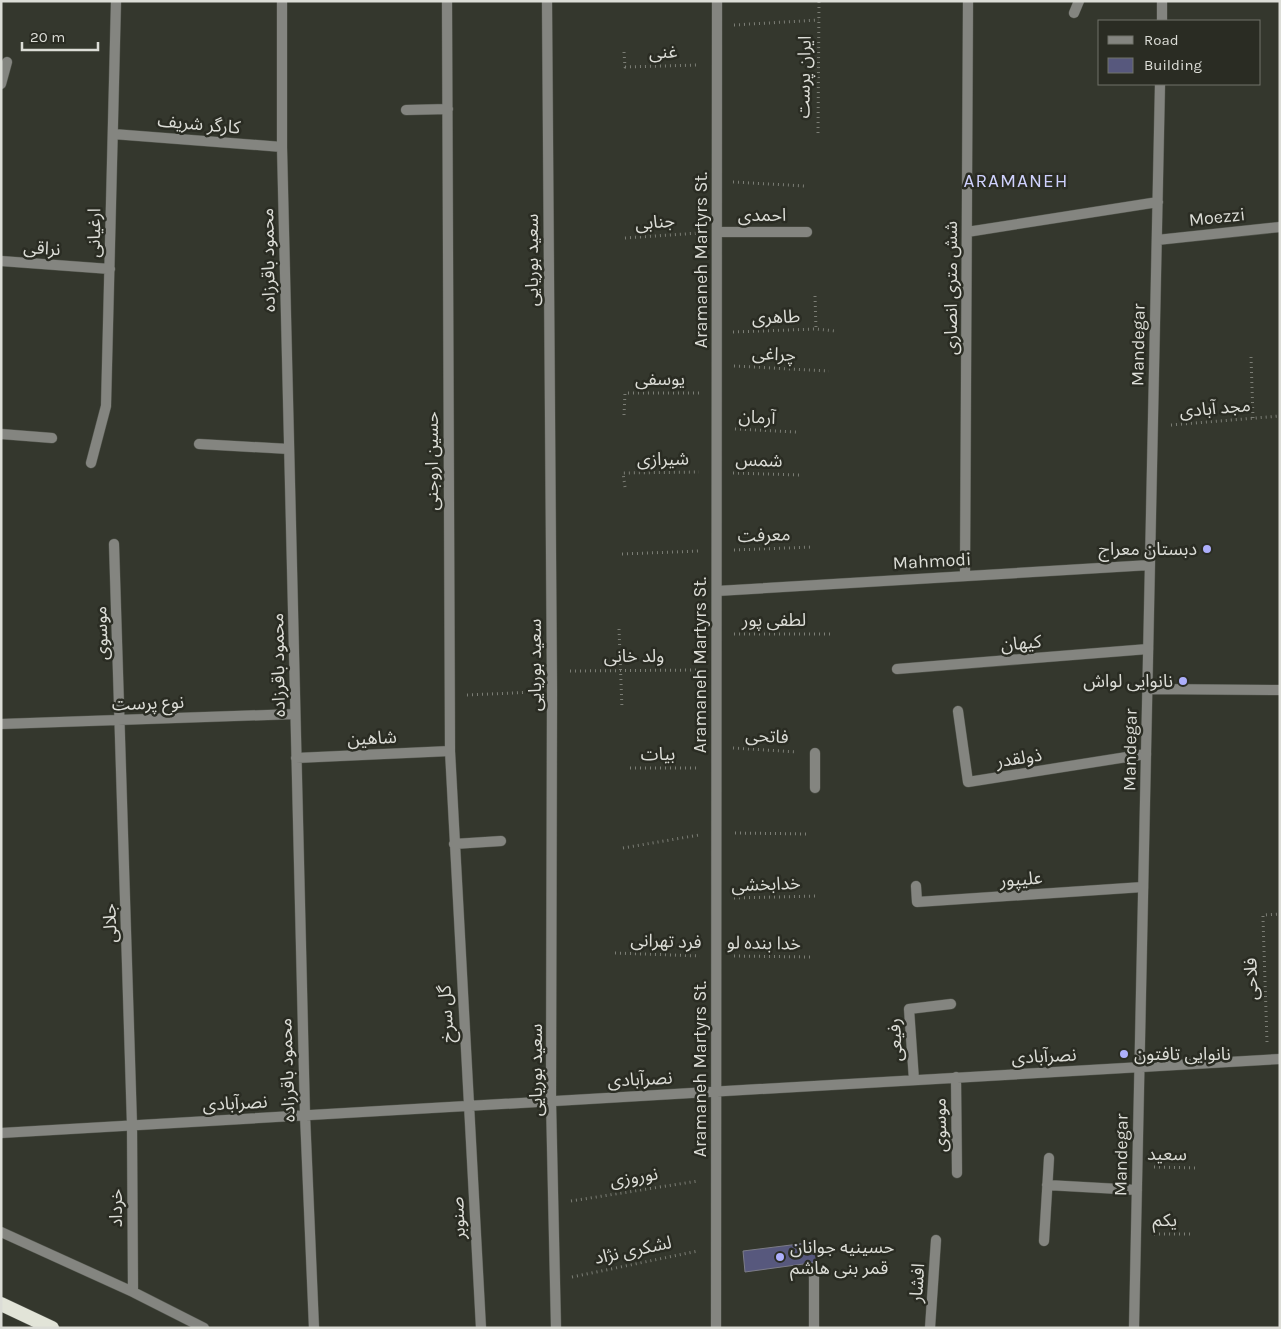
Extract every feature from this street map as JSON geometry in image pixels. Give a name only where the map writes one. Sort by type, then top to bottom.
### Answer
[{"type":"highway","points":[[1,1304],[52,1328]]},
{"type":"street","name":"ارغیانی","points":[[91,463],[106,406],[116,1]]},
{"type":"street","name":"محمود باقرزاده","points":[[282,1],[282,147],[296,758],[305,1115],[314,1328]]},
{"type":"street","name":"حسین اروجنی","points":[[447,1],[449,696],[457,921]]},
{"type":"street","name":"سعید بوریایی","points":[[547,1],[552,691],[551,1101],[555,1203],[556,1328]]},
{"type":"street","name":"Aramaneh Martyrs St.","points":[[716,1328],[717,1]]},
{"type":"street","name":"شش متری انصاری","points":[[965,575],[968,1]]},
{"type":"street","points":[[1074,13],[1079,1]]},
{"type":"street","points":[[1162,1],[1162,20]]},
{"type":"street","points":[[1,84],[7,62]]},
{"type":"street","name":"Mandegar","points":[[1134,1328],[1160,85]]},
{"type":"street","points":[[406,110],[448,110]]},
{"type":"street","name":"کارگر شریف","points":[[113,134],[282,147]]},
{"type":"street","points":[[967,232],[1158,202]]},
{"type":"street","name":"Moezzi","points":[[1157,240],[1280,227]]},
{"type":"street","name":"احمدی","points":[[717,232],[807,232]]},
{"type":"street","name":"نراقی","points":[[1,261],[110,269]]},
{"type":"street","points":[[1,434],[52,438]]},
{"type":"street","points":[[199,444],[289,449]]},
{"type":"street","name":"موسوی","points":[[114,544],[120,720]]},
{"type":"street","name":"Mahmodi","points":[[717,590],[1150,565]]},
{"type":"street","name":"کیهان","points":[[897,669],[1148,649]]},
{"type":"street","points":[[1148,689],[1280,690]]},
{"type":"street","name":"ذولقدر","points":[[958,711],[968,782],[1146,754]]},
{"type":"street","name":"نوع پرست","points":[[1,724],[295,714]]},
{"type":"street","name":"جلالی","points":[[120,720],[132,1125]]},
{"type":"street","name":"شاهین","points":[[296,758],[450,751]]},
{"type":"street","points":[[815,753],[815,788]]},
{"type":"street","points":[[454,844],[501,841]]},
{"type":"street","name":"علیپور","points":[[916,886],[918,902],[1143,887]]},
{"type":"street","name":"گل سرخ","points":[[457,921],[468,1106]]},
{"type":"street","name":"رفیعی","points":[[914,1080],[908,1009],[951,1004]]},
{"type":"street","name":"نصرآبادی","points":[[1,1133],[1280,1058]]},
{"type":"street","name":"موسوی","points":[[956,1077],[957,1173]]},
{"type":"street","name":"صنوبر","points":[[468,1106],[481,1328]]},
{"type":"street","name":"خرداد","points":[[132,1125],[133,1292]]},
{"type":"street","points":[[1044,1241],[1049,1158]]},
{"type":"street","points":[[1047,1185],[1137,1190]]},
{"type":"street","points":[[1,1232],[133,1292],[204,1328]]},
{"type":"street","name":"افشار","points":[[930,1328],[936,1240]]},
{"type":"street","points":[[814,1273],[814,1328]]},
{"type":"path","name":"ایران پرست","points":[[818,133],[819,1]]},
{"type":"path","name":"ایران پرست","points":[[717,26],[819,20]]},
{"type":"path","name":"غنی","points":[[624,52],[625,67],[717,64]]},
{"type":"path","points":[[717,182],[805,186]]},
{"type":"path","name":"جنابی","points":[[625,238],[717,232]]},
{"type":"path","points":[[814,296],[816,329]]},
{"type":"path","name":"طاهری","points":[[717,332],[816,329],[835,332]]},
{"type":"path","points":[[1251,357],[1253,418]]},
{"type":"path","name":"چراغی","points":[[717,365],[829,370]]},
{"type":"path","name":"یوسفی","points":[[624,415],[625,393],[717,393]]},
{"type":"path","name":"مجد آبادی","points":[[1153,426],[1280,416]]},
{"type":"path","name":"آرمان","points":[[717,428],[796,432]]},
{"type":"path","name":"شمس","points":[[717,472],[800,475]]},
{"type":"path","name":"شیرازی","points":[[625,487],[623,473],[717,472]]},
{"type":"path","name":"معرفت","points":[[622,554],[813,547]]},
{"type":"path","points":[[619,628],[622,709]]},
{"type":"path","name":"لطفی پور","points":[[716,634],[831,634]]},
{"type":"path","name":"ولد خانی","points":[[551,671],[716,670]]},
{"type":"path","points":[[449,696],[552,691]]},
{"type":"path","name":"فاتحی","points":[[717,747],[815,753]]},
{"type":"path","name":"بیات","points":[[630,768],[717,767]]},
{"type":"path","points":[[622,848],[717,832],[809,834]]},
{"type":"path","name":"خدابخشی","points":[[716,899],[816,896]]},
{"type":"path","name":"فلاحی","points":[[1268,1059],[1262,918],[1263,915],[1268,913],[1280,914]]},
{"type":"path","name":"فرد تهرانی","points":[[615,953],[716,956]]},
{"type":"path","name":"خدا بنده لو","points":[[716,956],[811,957]]},
{"type":"path","name":"سعید","points":[[1138,1167],[1196,1168]]},
{"type":"path","name":"نوروزی","points":[[555,1203],[716,1179]]},
{"type":"path","name":"یکم","points":[[1136,1233],[1194,1234]]},
{"type":"path","name":"لشکری نژاد","points":[[555,1281],[716,1247]]},
{"type":"building","name":"حسینیه جوانان قمر بنی هاشم","points":[[815,1242],[818,1262],[745,1272],[743,1251]]},
{"type":"place","name":"دبستان معراج","points":[[1207,549]]},
{"type":"place","name":"نانوایی لواش","points":[[1183,681]]},
{"type":"place","name":"نانوایی تافتون","points":[[1124,1054]]},
{"type":"place","name":"حسینیه جوانان قمر بنی هاشم","points":[[780,1257]]},
{"type":"district","name":"ARAMANEH","points":[[1016,180]]}]
